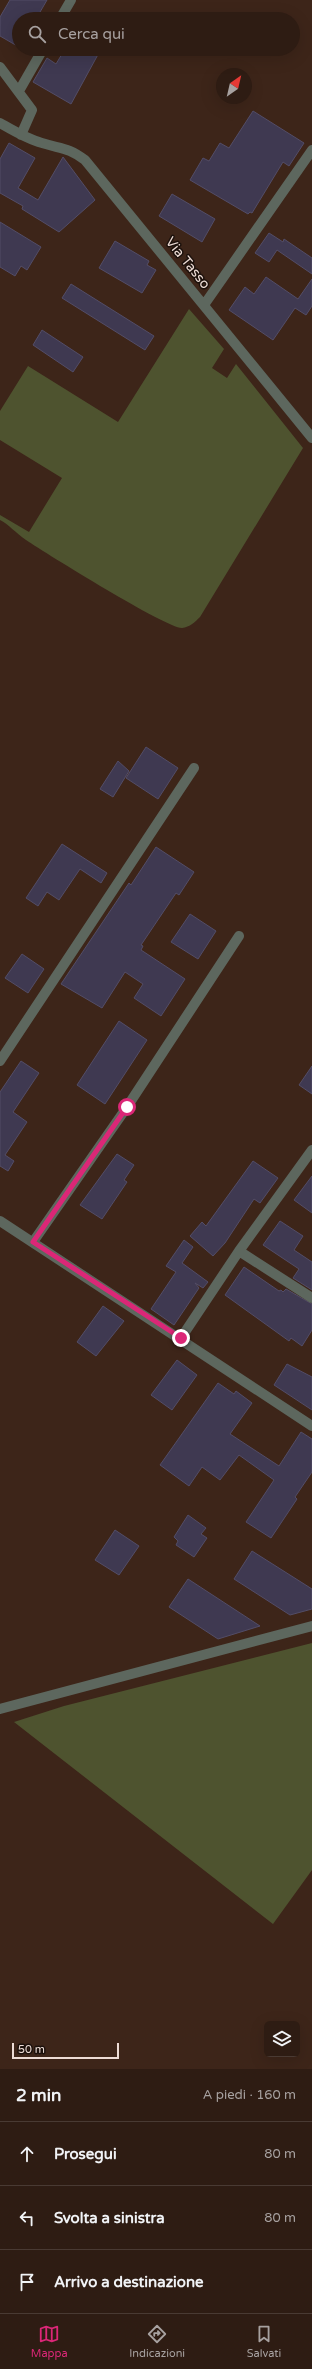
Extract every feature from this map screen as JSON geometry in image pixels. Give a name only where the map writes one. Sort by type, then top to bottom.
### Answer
[{"type":"street","points":[[64,12],[71,0]]},
{"type":"street","points":[[19,91],[39,56]]},
{"type":"street","points":[[0,67],[32,110],[21,135]]},
{"type":"street","name":"Via Tasso","points":[[0,123],[21,135],[42,143],[72,150],[85,160],[312,438]]},
{"type":"street","points":[[204,306],[312,150]]},
{"type":"street","points":[[0,1061],[194,768]]},
{"type":"street","points":[[33,1242],[127,1107],[239,936]]},
{"type":"street","points":[[181,1338],[239,1251],[312,1150]]},
{"type":"street","points":[[0,1221],[181,1338],[312,1426]]},
{"type":"street","points":[[239,1251],[312,1298]]},
{"type":"street","points":[[0,1709],[312,1626]]},
{"type":"green space","points":[[189,309],[224,349],[212,368],[227,378],[236,364],[303,448],[200,617],[190,625],[182,628],[172,625],[131,604],[57,560],[26,540],[0,520],[0,515],[29,532],[62,478],[0,440],[0,411],[28,366],[118,422]]},
{"type":"green space","points":[[312,1643],[312,1870],[273,1924],[14,1722],[64,1706]]},
{"type":"building","points":[[10,0],[47,0],[40,12],[12,12],[12,43],[0,36],[0,17]]},
{"type":"building","points":[[61,56],[97,56],[71,104],[33,82],[47,58],[56,64]]},
{"type":"building","points":[[253,111],[304,143],[289,166],[283,162],[252,213],[250,212],[248,214],[190,180],[203,158],[209,161],[220,143],[229,148]]},
{"type":"building","points":[[9,143],[35,158],[18,188],[38,200],[63,157],[95,200],[59,232],[22,209],[23,206],[0,193],[0,159]]},
{"type":"building","points":[[172,194],[215,219],[202,242],[159,216]]},
{"type":"building","points":[[0,222],[41,247],[27,270],[21,266],[15,276],[0,267]]},
{"type":"building","points":[[269,233],[283,242],[284,239],[312,258],[312,274],[277,250],[269,262],[255,253]]},
{"type":"building","points":[[115,241],[149,261],[147,265],[156,270],[142,293],[99,268]]},
{"type":"building","points":[[266,277],[298,299],[312,279],[312,306],[306,315],[295,308],[273,340],[229,310],[245,287],[254,294]]},
{"type":"building","points":[[71,284],[154,336],[145,350],[62,298]]},
{"type":"building","points":[[42,330],[83,357],[73,372],[33,345]]},
{"type":"building","points":[[146,747],[178,768],[158,799],[126,778]]},
{"type":"building","points":[[118,761],[129,771],[113,797],[100,789]]},
{"type":"building","points":[[62,844],[107,873],[101,883],[80,869],[59,900],[47,892],[38,906],[26,898]]},
{"type":"building","points":[[156,847],[194,872],[179,895],[176,893],[141,945],[143,946],[141,950],[185,979],[161,1016],[134,998],[143,984],[125,972],[102,1008],[61,984],[129,883],[131,885]]},
{"type":"building","points":[[190,914],[216,931],[198,959],[171,942]]},
{"type":"building","points":[[22,954],[44,969],[28,993],[5,978]]},
{"type":"building","points":[[119,1021],[147,1040],[105,1104],[77,1085]]},
{"type":"building","points":[[21,1061],[39,1073],[13,1112],[27,1122],[5,1155],[14,1161],[8,1171],[0,1166],[0,1092]]},
{"type":"building","points":[[312,1066],[312,1094],[299,1085]]},
{"type":"building","points":[[117,1154],[134,1165],[124,1180],[127,1182],[102,1219],[80,1205]]},
{"type":"building","points":[[253,1161],[278,1178],[260,1203],[254,1199],[225,1243],[213,1256],[190,1236],[202,1222],[206,1226]]},
{"type":"building","points":[[312,1176],[312,1213],[294,1200]]},
{"type":"building","points":[[280,1221],[303,1236],[294,1250],[312,1262],[312,1290],[293,1278],[299,1269],[263,1245]]},
{"type":"building","points":[[184,1240],[193,1247],[182,1263],[208,1282],[203,1288],[195,1283],[199,1288],[174,1325],[151,1309],[176,1272],[166,1266]]},
{"type":"building","points":[[244,1267],[279,1291],[281,1290],[283,1292],[286,1289],[312,1304],[312,1330],[302,1346],[291,1338],[289,1341],[225,1295]]},
{"type":"building","points":[[103,1306],[124,1321],[96,1356],[77,1342]]},
{"type":"building","points":[[177,1360],[197,1375],[172,1410],[151,1395]]},
{"type":"building","points":[[287,1364],[312,1377],[312,1410],[274,1385]]},
{"type":"building","points":[[218,1383],[234,1394],[236,1391],[252,1403],[230,1434],[279,1466],[301,1432],[312,1439],[312,1472],[295,1497],[297,1499],[271,1538],[246,1522],[274,1480],[239,1455],[220,1480],[202,1467],[189,1486],[160,1465]]},
{"type":"building","points":[[188,1515],[206,1528],[201,1534],[207,1538],[194,1557],[176,1545],[178,1541],[174,1537]]},
{"type":"building","points":[[115,1530],[139,1546],[119,1575],[95,1560]]},
{"type":"building","points":[[252,1551],[312,1589],[312,1609],[290,1615],[234,1579]]},
{"type":"building","points":[[188,1579],[260,1626],[218,1639],[169,1607]]},
{"type":"route","points":[[127,1107],[33,1242],[181,1338]]}]
